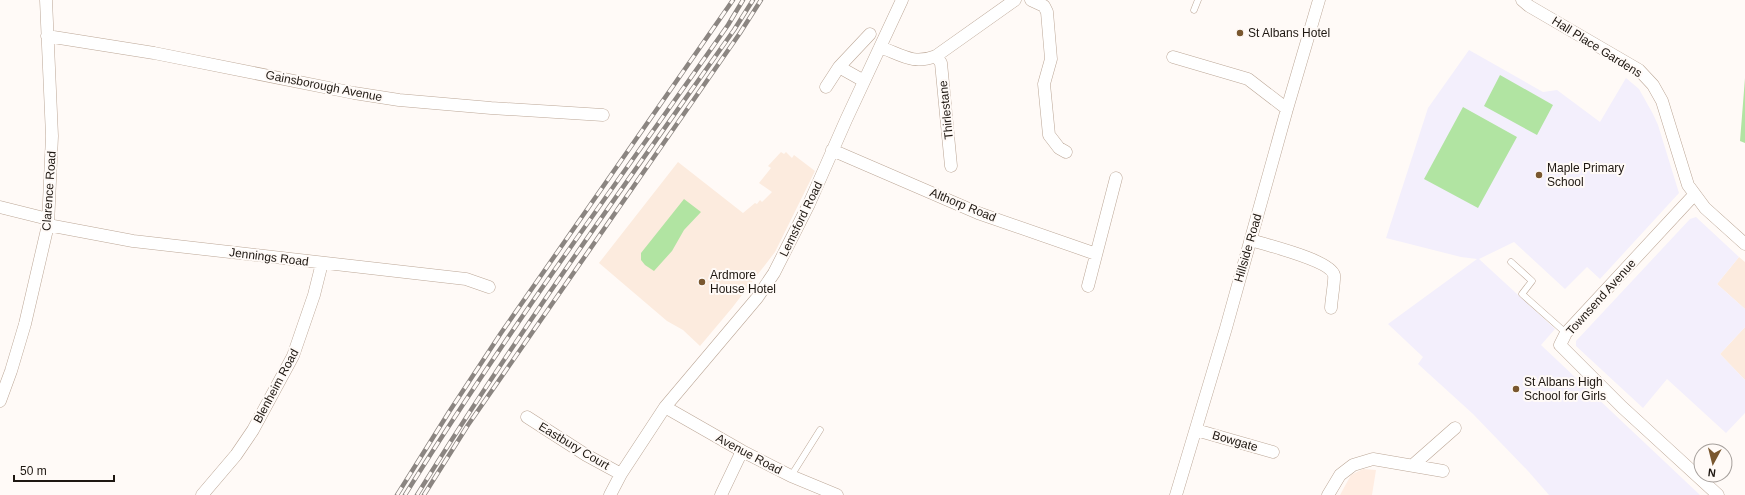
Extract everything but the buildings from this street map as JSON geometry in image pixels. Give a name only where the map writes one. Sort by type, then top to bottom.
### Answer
[{"type":"street","name":"Clarence Road","points":[[0,400],[11,371],[25,324],[48,222],[52,136],[46,0]]},
{"type":"street","name":"Lemsford Road","points":[[610,495],[621,474],[665,406],[757,298],[774,273],[809,204],[832,150],[902,0]]},
{"type":"street","points":[[880,47],[914,60],[924,60],[936,56],[1014,0]]},
{"type":"street","points":[[1031,0],[1044,6],[1047,12],[1051,59],[1044,84],[1049,135],[1059,148],[1066,152]]},
{"type":"street","name":"Hillside Road","points":[[1176,495],[1319,0]]},
{"type":"street","name":"Hall Place Gardens","points":[[1522,0],[1529,6],[1639,70],[1653,85],[1662,100],[1683,173],[1688,185],[1705,208],[1745,244]]},
{"type":"street","points":[[826,87],[839,67],[870,34]]},
{"type":"street","name":"Gainsborough Avenue","points":[[47,36],[154,53],[354,93],[399,100],[491,108],[603,115]]},
{"type":"street","name":"Thirlestane","points":[[936,56],[941,63],[951,166]]},
{"type":"street","points":[[1173,58],[1248,79],[1287,109]]},
{"type":"street","points":[[839,67],[864,81]]},
{"type":"street","name":"Althorp Road","points":[[832,150],[978,213],[1096,254]]},
{"type":"street","points":[[1088,286],[1116,178]]},
{"type":"street","name":"Townsend Avenue","points":[[1694,195],[1566,333],[1560,345],[1622,407],[1718,495]]},
{"type":"street","name":"Jennings Road","points":[[0,207],[48,222],[133,241],[466,279],[489,287]]},
{"type":"street","points":[[1250,240],[1312,259],[1329,267],[1334,275],[1331,308]]},
{"type":"street","name":"Blenheim Road","points":[[202,495],[236,455],[253,430],[293,356],[312,302],[322,263]]},
{"type":"street","name":"Avenue Road","points":[[665,406],[742,451],[791,476],[837,495]]},
{"type":"street","name":"Eastbury Court","points":[[527,417],[586,455],[621,474]]},
{"type":"street","points":[[1413,465],[1455,428]]},
{"type":"street","name":"Bowgate","points":[[1196,430],[1273,452]]},
{"type":"street","points":[[721,495],[742,451]]},
{"type":"street","points":[[1328,495],[1340,475],[1353,465],[1373,460],[1443,470]]},
{"type":"lane","points":[[1194,10],[1198,0]]},
{"type":"lane","points":[[1511,262],[1532,281],[1522,294],[1566,333]]},
{"type":"lane","points":[[791,476],[820,430]]},
{"type":"shaded area","points":[[1469,50],[1543,92],[1557,90],[1600,122],[1626,78],[1639,89],[1653,114],[1658,125],[1679,193],[1600,279],[1587,267],[1565,289],[1514,242],[1479,259],[1555,329],[1541,345],[1700,495],[1549,495],[1473,414],[1418,364],[1423,357],[1388,324],[1477,259],[1461,257],[1386,238],[1428,108]]},
{"type":"shaded area","points":[[781,152],[784,154],[786,152],[792,158],[794,155],[815,171],[775,252],[732,308],[700,346],[683,330],[667,321],[599,263],[678,162],[743,213],[755,203],[757,204],[760,200],[762,202],[772,192],[759,183],[771,168],[768,166]]},
{"type":"shaded area","name":"St Albans High School for Girls","points":[[1696,217],[1739,257],[1717,284],[1745,309],[1745,327],[1720,354],[1745,380],[1745,413],[1726,433],[1667,379],[1643,408],[1576,346],[1576,341],[1690,219]]},
{"type":"shaded area","points":[[1739,257],[1745,262],[1745,309],[1717,284]]},
{"type":"shaded area","points":[[1745,327],[1745,380],[1720,354]]},
{"type":"shaded area","points":[[1363,469],[1376,470],[1372,495],[1340,495],[1351,475]]},
{"type":"green space","points":[[1500,75],[1553,105],[1537,135],[1484,106]]},
{"type":"green space","points":[[1745,78],[1745,143],[1740,141]]},
{"type":"green space","points":[[1463,107],[1517,137],[1478,208],[1424,179]]},
{"type":"green space","points":[[684,199],[701,212],[684,230],[672,251],[654,271],[645,265],[641,260],[641,253]]},
{"type":"railway","points":[[397,495],[501,333],[733,0]]},
{"type":"railway","points":[[405,495],[482,375],[522,316],[728,25],[743,0]]},
{"type":"railway","points":[[417,495],[532,318],[734,30],[753,0]]},
{"type":"railway","points":[[424,495],[468,425],[740,33],[761,0]]},
{"type":"place","name":"St Albans Hotel","points":[[1240,33]]},
{"type":"place","name":"Maple Primary School","points":[[1539,175]]},
{"type":"place","name":"Ardmore House Hotel","points":[[702,282]]},
{"type":"place","name":"St Albans High School for Girls","points":[[1516,389]]}]
